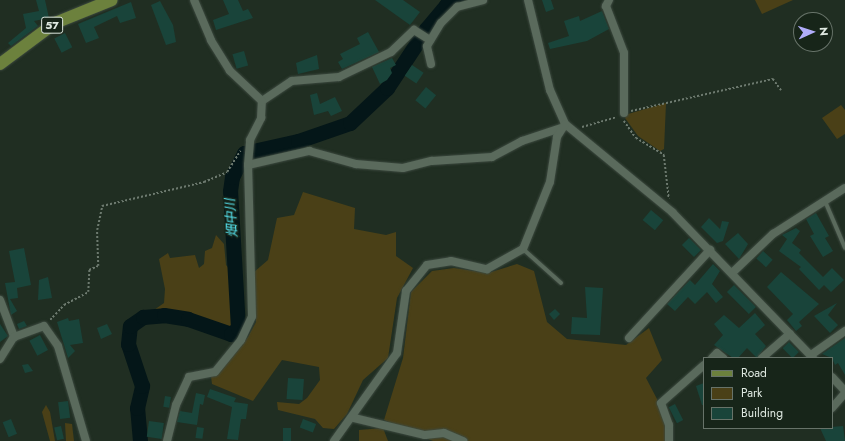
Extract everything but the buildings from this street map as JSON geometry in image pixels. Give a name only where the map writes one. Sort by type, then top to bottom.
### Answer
[{"type":"main road","name":"57","points":[[0,64],[55,23],[112,0]]},
{"type":"street","points":[[194,0],[211,40],[230,71],[262,101]]},
{"type":"street","points":[[431,64],[427,46],[429,39],[457,7],[483,0]]},
{"type":"street","points":[[528,0],[550,90],[565,124],[672,212],[812,357],[845,331]]},
{"type":"street","points":[[609,0],[606,6],[624,53],[624,113]]},
{"type":"street","points":[[262,101],[292,81],[339,77],[390,52],[409,33],[419,32],[429,39]]},
{"type":"street","points":[[167,441],[176,405],[189,377],[215,372],[241,340],[252,316],[248,164],[249,143],[261,118],[262,101]]},
{"type":"street","points":[[248,164],[310,151],[356,164],[403,168],[432,161],[492,157],[522,141],[557,132],[565,124]]},
{"type":"street","points":[[334,441],[354,418],[365,395],[397,353],[406,291],[427,265],[451,261],[487,269],[523,249],[550,182],[557,137],[565,124]]},
{"type":"street","points":[[732,273],[773,234],[845,188]]},
{"type":"street","points":[[629,338],[710,250]]},
{"type":"street","points":[[0,300],[14,336]]},
{"type":"street","points":[[0,359],[14,336],[44,326],[58,346],[86,441]]},
{"type":"street","points":[[763,357],[790,334]]},
{"type":"street","points":[[713,357],[717,353],[722,357]]},
{"type":"street","points":[[669,441],[669,425],[661,403],[703,366]]},
{"type":"street","points":[[833,378],[845,392],[833,407]]},
{"type":"street","points":[[354,418],[425,435],[444,433],[463,441]]},
{"type":"lane","points":[[825,201],[845,248]]},
{"type":"lane","points":[[523,249],[561,283]]},
{"type":"path","points":[[624,113],[773,79],[781,90]]},
{"type":"path","points":[[565,124],[576,129],[621,116],[636,138],[664,155],[672,212]]},
{"type":"path","points":[[44,326],[64,305],[88,292],[89,270],[98,266],[97,230],[102,206],[216,177],[227,172],[249,143]]},
{"type":"green space","points":[[755,0],[793,0],[762,14]]},
{"type":"green space","points":[[666,103],[664,149],[660,151],[638,136],[625,118],[628,114]]},
{"type":"green space","points":[[841,105],[845,110],[845,134],[837,139],[822,118]]},
{"type":"green space","points":[[303,192],[355,208],[354,229],[386,235],[396,232],[396,256],[413,268],[397,298],[388,358],[363,380],[347,414],[334,429],[323,428],[315,419],[278,410],[277,402],[299,404],[307,398],[320,380],[319,367],[282,360],[253,401],[212,384],[211,376],[248,337],[256,322],[254,272],[268,260],[277,218],[294,215]]},
{"type":"green space","points":[[216,235],[224,244],[226,265],[232,272],[236,326],[230,330],[154,310],[164,303],[165,289],[159,259],[168,253],[170,258],[195,255],[199,268],[204,264],[205,251],[212,248]]},
{"type":"green space","points":[[517,264],[534,271],[547,322],[567,339],[626,345],[649,328],[662,360],[646,378],[657,399],[667,431],[666,441],[433,441],[384,420],[403,358],[411,292],[432,271],[454,268],[488,273]]},
{"type":"green space","points":[[46,405],[50,412],[55,441],[50,441],[42,412]]},
{"type":"green space","points":[[65,423],[72,424],[74,441],[66,441]]},
{"type":"green space","points":[[383,428],[388,441],[359,441],[359,430]]},
{"type":"waterway","name":"畑中川","points":[[140,441],[137,408],[142,386],[128,344],[130,326],[143,317],[164,315],[188,319],[231,334],[238,328],[230,191],[232,177],[244,153],[298,141],[350,123],[387,88],[426,29],[446,5],[456,0]]}]
